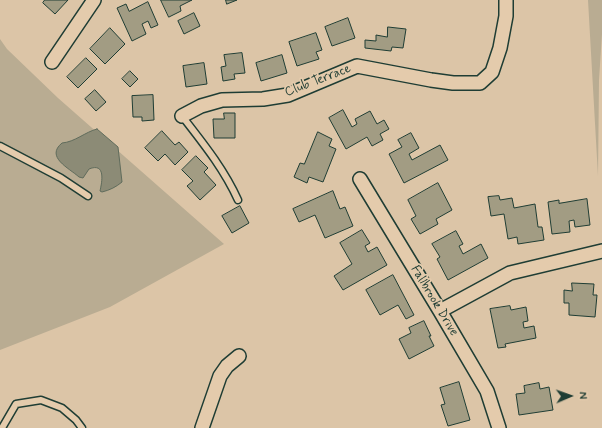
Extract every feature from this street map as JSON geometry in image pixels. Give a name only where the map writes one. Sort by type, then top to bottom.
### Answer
[{"type":"street","points":[[52,62],[94,0]]},
{"type":"street","name":"Club Terrace","points":[[182,116],[201,106],[222,100],[263,99],[288,95],[357,66],[438,81],[453,83],[480,83],[492,72],[500,48],[506,16],[506,0]]},
{"type":"street","name":"Fallbrook Drive","points":[[360,179],[487,391],[499,428]]},
{"type":"street","points":[[440,311],[510,273],[602,251]]},
{"type":"street","points":[[202,428],[220,376],[227,366],[239,356],[208,428]]},
{"type":"lane","points":[[182,116],[216,160],[238,200]]},
{"type":"lane","points":[[0,146],[18,157],[50,172],[88,196]]},
{"type":"lane","points":[[2,428],[16,404],[42,400],[62,408],[76,420],[82,428]]},
{"type":"shaded area","points":[[588,0],[602,0],[598,176]]},
{"type":"shaded area","points":[[0,39],[7,49],[58,98],[224,244],[110,307],[0,350]]},
{"type":"shaded area","points":[[97,129],[118,147],[122,182],[113,188],[102,192],[100,191],[102,174],[98,168],[89,169],[83,178],[79,177],[60,162],[56,153],[57,148],[62,143],[71,141]]},
{"type":"building","points":[[45,0],[68,0],[55,14],[43,3]]},
{"type":"building","points":[[161,0],[192,0],[180,6],[181,11],[169,17]]},
{"type":"building","points":[[226,0],[237,0],[227,4]]},
{"type":"building","points":[[148,2],[158,25],[151,28],[148,21],[142,24],[146,34],[132,41],[117,8],[126,4],[129,11]]},
{"type":"building","points":[[194,13],[200,26],[184,34],[178,21]]},
{"type":"building","points":[[348,18],[355,38],[332,46],[325,27]]},
{"type":"building","points":[[388,27],[406,29],[403,48],[392,47],[391,51],[365,48],[365,40],[376,41],[376,35],[387,37]]},
{"type":"building","points":[[110,28],[125,44],[105,64],[90,49]]},
{"type":"building","points":[[316,33],[322,50],[316,52],[319,59],[297,66],[289,42]]},
{"type":"building","points":[[242,53],[245,73],[234,74],[235,79],[223,81],[221,67],[226,66],[224,55]]},
{"type":"building","points":[[282,55],[287,73],[261,81],[256,63]]},
{"type":"building","points":[[86,58],[97,69],[78,88],[67,77]]},
{"type":"building","points":[[204,63],[207,84],[186,87],[183,66]]},
{"type":"building","points":[[130,71],[138,79],[130,87],[122,79]]},
{"type":"building","points":[[95,90],[106,102],[96,111],[85,99]]},
{"type":"building","points":[[153,95],[154,120],[142,121],[142,117],[133,117],[132,96]]},
{"type":"building","points":[[343,110],[352,127],[357,124],[355,119],[370,111],[377,124],[384,120],[389,129],[380,134],[383,140],[372,146],[367,137],[346,149],[329,118]]},
{"type":"building","points":[[224,113],[235,113],[235,138],[214,138],[213,119],[224,119]]},
{"type":"building","points":[[162,131],[175,145],[179,142],[188,152],[175,165],[165,154],[158,161],[145,148]]},
{"type":"building","points":[[318,132],[332,139],[329,146],[336,149],[323,182],[309,177],[307,183],[294,177],[300,163],[304,164]]},
{"type":"building","points":[[411,133],[419,148],[409,154],[412,160],[440,145],[448,160],[404,183],[389,154],[402,147],[398,140]]},
{"type":"building","points":[[196,156],[208,168],[204,172],[216,185],[200,200],[187,186],[193,181],[182,170]]},
{"type":"building","points":[[438,183],[452,210],[436,219],[438,224],[420,234],[411,219],[416,216],[408,200]]},
{"type":"building","points":[[333,191],[340,209],[345,207],[353,226],[325,238],[315,215],[299,222],[293,209]]},
{"type":"building","points":[[499,196],[500,200],[512,198],[514,208],[535,204],[538,227],[542,227],[544,240],[518,244],[517,237],[508,239],[504,214],[491,216],[488,197]]},
{"type":"building","points":[[587,199],[590,225],[575,227],[574,220],[569,221],[570,232],[552,234],[548,202],[559,200],[559,203]]},
{"type":"building","points":[[240,206],[249,223],[232,233],[222,216]]},
{"type":"building","points":[[362,230],[370,243],[365,246],[368,252],[377,247],[387,265],[343,290],[334,276],[352,264],[340,243]]},
{"type":"building","points":[[456,231],[463,244],[459,246],[463,254],[481,244],[488,258],[448,280],[437,259],[440,257],[432,244]]},
{"type":"building","points":[[393,275],[414,315],[406,319],[398,305],[380,315],[366,290]]},
{"type":"building","points":[[572,283],[594,284],[593,295],[597,295],[595,317],[569,315],[569,303],[564,303],[564,290],[572,291]]},
{"type":"building","points":[[510,306],[511,310],[526,307],[528,321],[523,322],[524,328],[534,326],[536,338],[505,344],[506,347],[498,348],[490,309]]},
{"type":"building","points":[[424,321],[434,346],[409,359],[399,339],[411,333],[409,328]]},
{"type":"building","points":[[459,382],[470,420],[448,426],[441,405],[445,404],[440,388]]},
{"type":"building","points":[[539,383],[540,389],[549,387],[553,410],[519,415],[516,394],[525,393],[524,386]]}]
